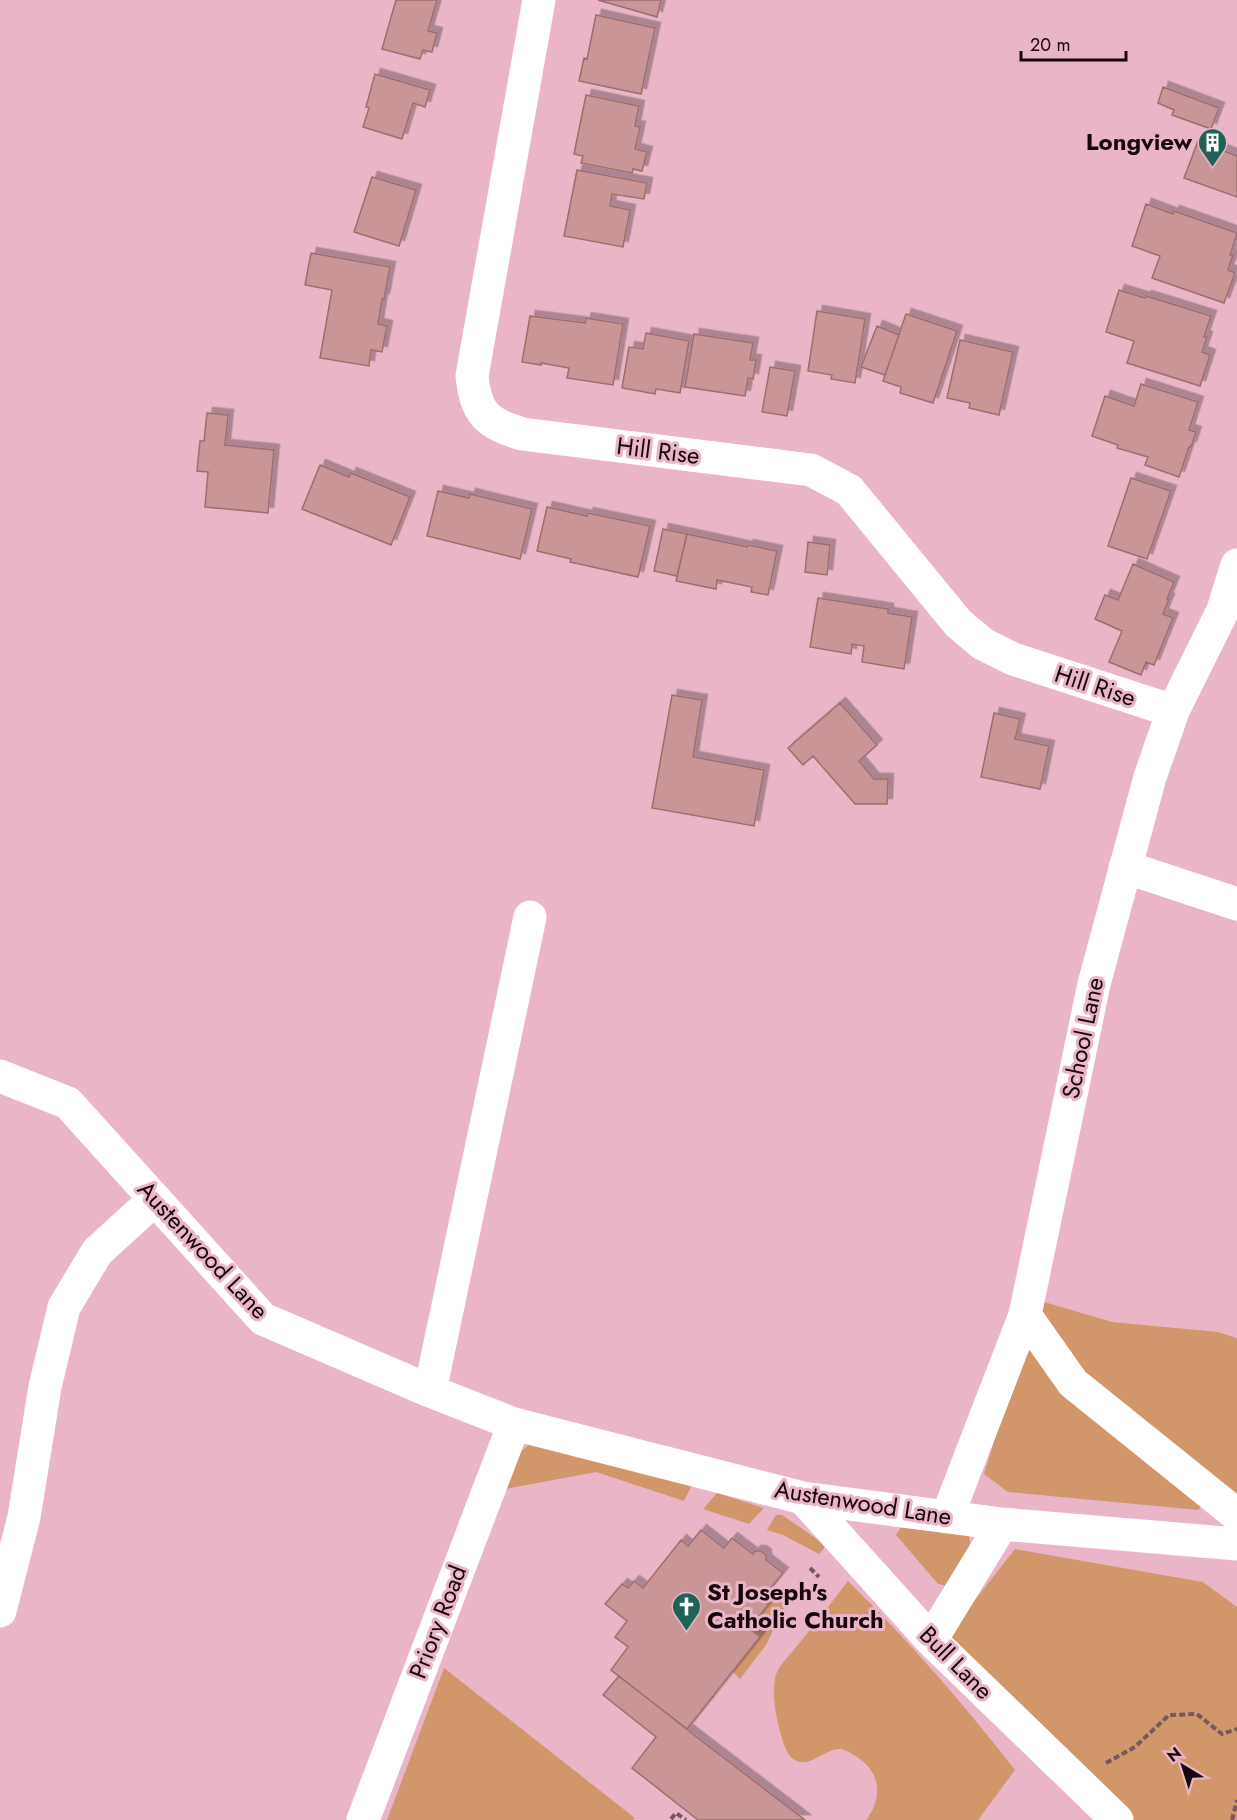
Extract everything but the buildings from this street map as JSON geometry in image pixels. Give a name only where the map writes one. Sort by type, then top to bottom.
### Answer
[{"type":"street","name":"Hill Rise","points":[[539,0],[472,376],[474,398],[486,418],[504,429],[522,434],[811,470],[849,490],[958,623],[983,644],[1013,659],[1173,711]]},
{"type":"street","name":"School Lane","points":[[947,1517],[1025,1315],[1094,984],[1150,777],[1173,711],[1223,610],[1237,565]]},
{"type":"street","points":[[1125,867],[1237,904]]},
{"type":"street","points":[[430,1391],[530,917]]},
{"type":"street","name":"Austenwood Lane","points":[[0,1076],[68,1103],[263,1319],[430,1391],[514,1424],[803,1498],[1002,1524],[1237,1544]]},
{"type":"street","points":[[0,1611],[24,1517],[45,1387],[64,1307],[97,1252],[155,1199]]},
{"type":"street","points":[[1025,1315],[1073,1383],[1237,1515]]},
{"type":"street","name":"Priory Road","points":[[363,1820],[514,1424]]},
{"type":"street","name":"Bull Lane","points":[[803,1498],[931,1640],[1117,1820]]},
{"type":"street","points":[[931,1640],[1002,1524]]},
{"type":"path","points":[[810,1568],[819,1577]]},
{"type":"path","points":[[1076,1779],[1134,1747],[1169,1715],[1197,1714],[1222,1734],[1237,1729]]},
{"type":"path","points":[[1232,1820],[1237,1800]]},
{"type":"path","points":[[671,1819],[676,1813],[686,1820]]},
{"type":"shaded area","points":[[1034,1299],[1112,1322],[1218,1332],[1237,1338],[1237,1502],[1073,1368]]},
{"type":"shaded area","points":[[1025,1338],[1205,1503],[1198,1510],[1008,1492],[984,1474]]},
{"type":"shaded area","points":[[530,1444],[692,1485],[684,1501],[596,1472],[506,1489],[521,1451]]},
{"type":"shaded area","points":[[717,1493],[764,1508],[749,1524],[703,1509]]},
{"type":"shaded area","points":[[776,1515],[782,1515],[825,1547],[819,1554],[783,1535],[767,1530]]},
{"type":"shaded area","points":[[901,1527],[969,1536],[971,1550],[947,1586],[938,1584],[896,1535]]},
{"type":"shaded area","points":[[1015,1549],[1203,1582],[1237,1607],[1237,1820],[1125,1820],[946,1637]]},
{"type":"shaded area","points":[[848,1581],[935,1672],[1015,1770],[978,1820],[866,1820],[875,1803],[877,1786],[871,1770],[865,1763],[841,1749],[835,1749],[808,1762],[797,1761],[786,1750],[774,1703],[777,1672]]},
{"type":"shaded area","points":[[771,1587],[788,1600],[766,1645],[740,1679],[733,1672],[759,1637],[742,1623],[744,1620],[751,1625],[761,1600]]},
{"type":"shaded area","points":[[444,1668],[635,1818],[633,1820],[387,1820]]},
{"type":"place","name":"Longview","points":[[1213,168]]},
{"type":"place","name":"St Joseph's Catholic Church","points":[[686,1632]]}]
